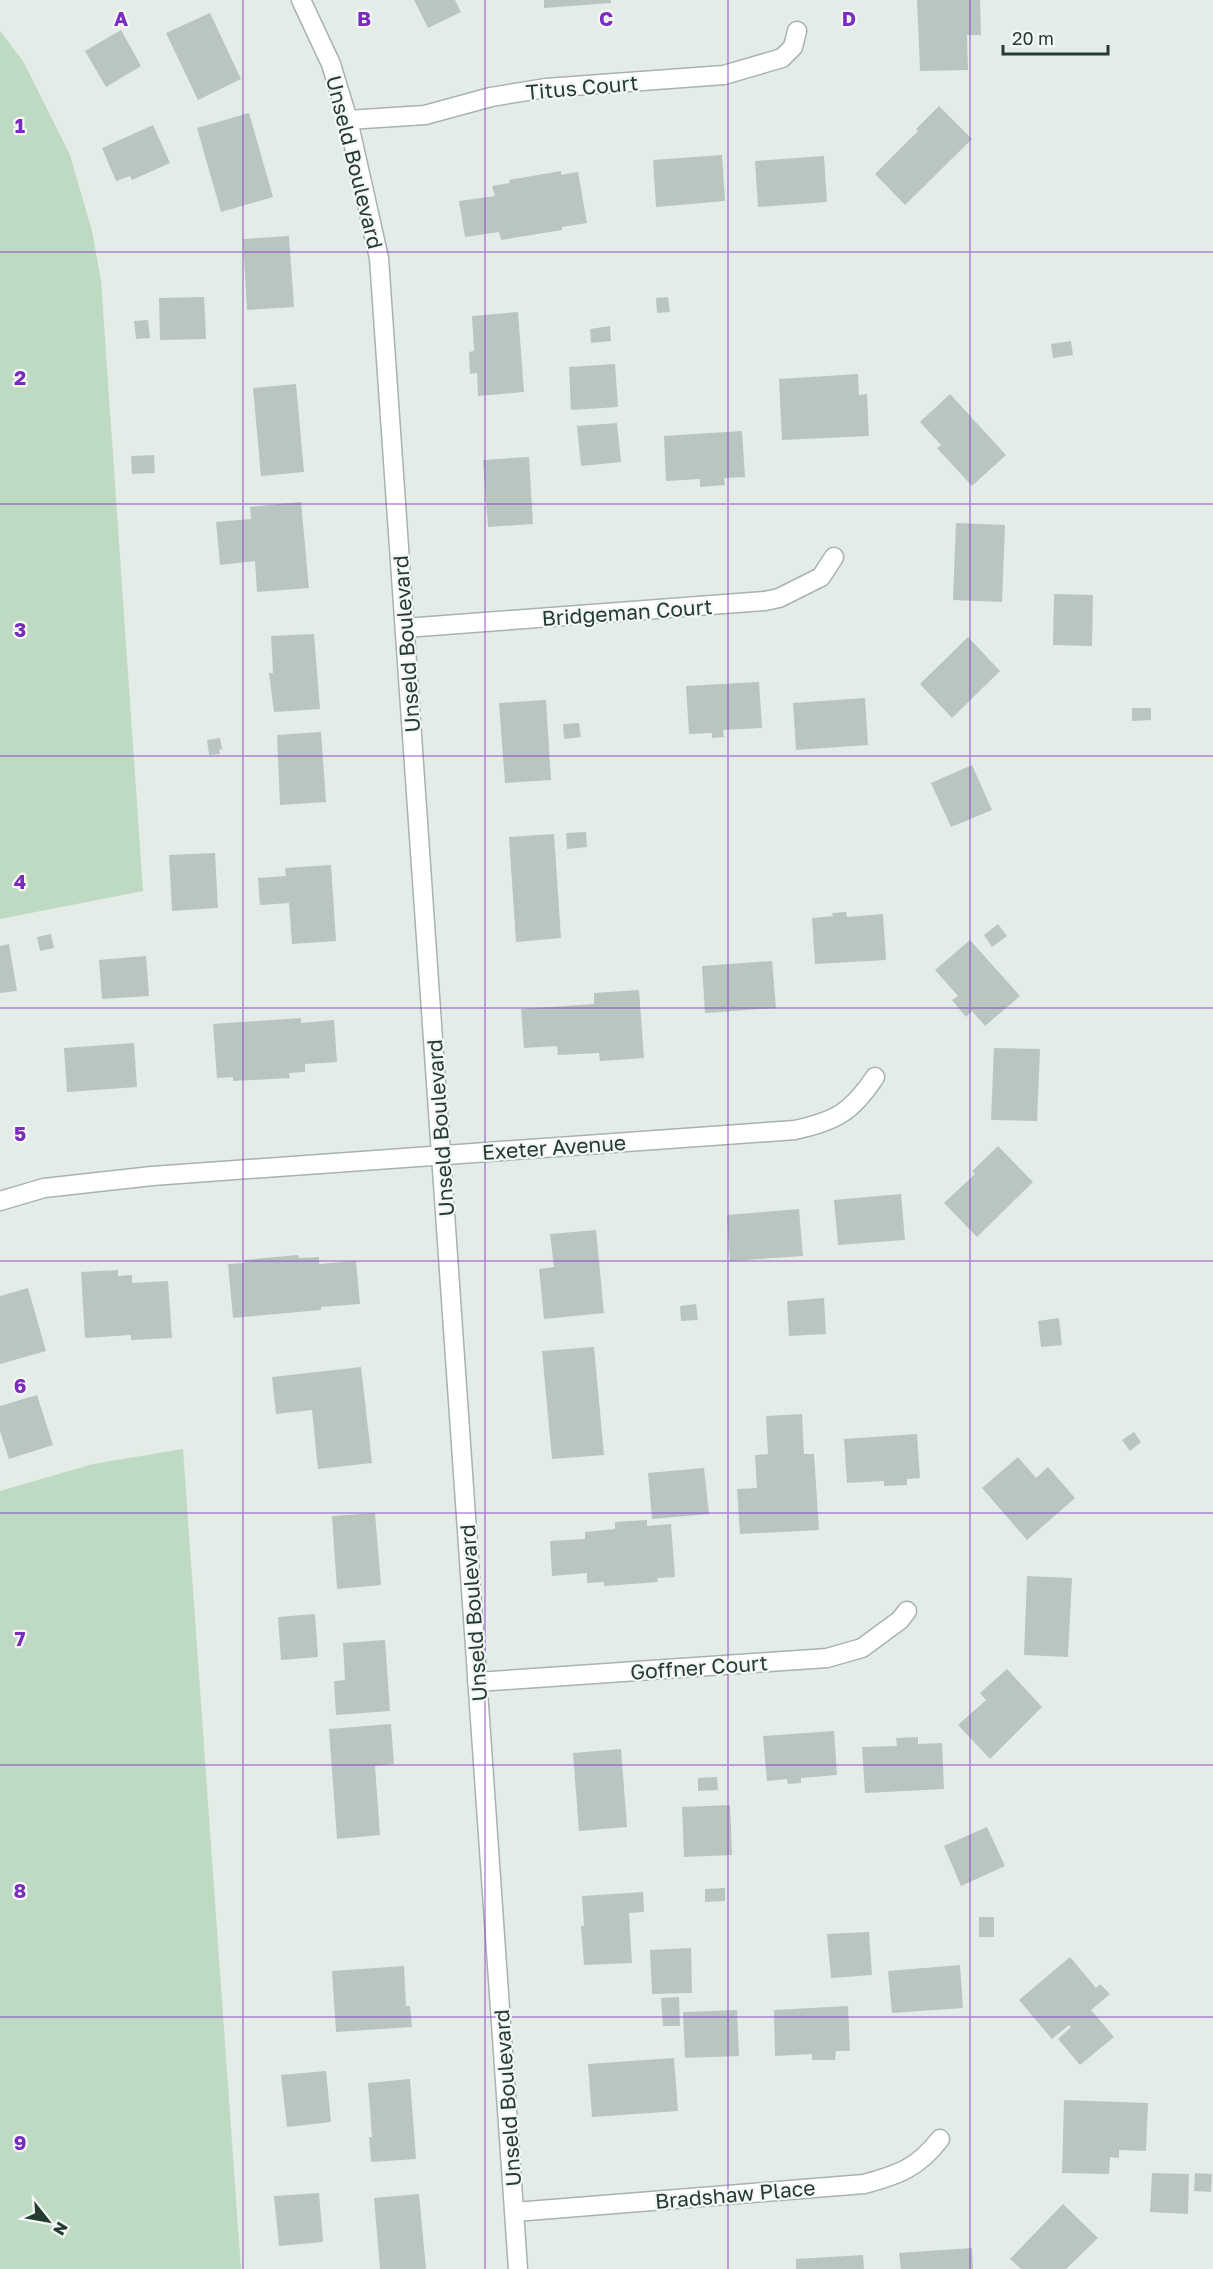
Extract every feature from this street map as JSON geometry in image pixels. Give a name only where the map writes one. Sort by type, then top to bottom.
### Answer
[{"type":"street","name":"Unseld Boulevard","points":[[301,0],[332,64],[348,120],[379,258],[518,2269]]},
{"type":"street","name":"Titus Court","points":[[348,120],[425,115],[490,97],[546,88],[724,75],[782,58],[793,47],[797,31]]},
{"type":"street","name":"Bridgeman Court","points":[[405,628],[765,601],[779,598],[820,577],[834,557]]},
{"type":"street","name":"Exeter Avenue","points":[[0,1201],[44,1188],[152,1176],[795,1130],[824,1124],[847,1110],[861,1099],[875,1077]]},
{"type":"street","name":"Goffner Court","points":[[477,1682],[827,1658],[862,1648],[900,1620],[907,1611]]},
{"type":"street","name":"Bradshaw Place","points":[[515,2212],[864,2184],[906,2171],[940,2139]]},
{"type":"green space","points":[[0,31],[23,61],[70,155],[92,231],[101,280],[143,891],[0,919]]},
{"type":"green space","points":[[183,1449],[241,2269],[0,2269],[0,1491],[93,1464]]},
{"type":"building","points":[[414,0],[455,0],[461,12],[428,28]]},
{"type":"building","points":[[544,0],[611,0],[611,3],[544,8]]},
{"type":"building","points":[[917,0],[980,0],[981,35],[967,35],[968,70],[920,71]]},
{"type":"building","points":[[210,13],[241,79],[198,100],[166,33]]},
{"type":"building","points":[[121,30],[141,66],[106,87],[85,51]]},
{"type":"building","points":[[939,106],[972,139],[905,205],[875,174],[918,131],[916,129]]},
{"type":"building","points":[[249,113],[273,197],[221,212],[197,128]]},
{"type":"building","points":[[153,125],[170,163],[132,180],[130,176],[116,181],[102,148]]},
{"type":"building","points":[[722,155],[725,201],[656,207],[653,160]]},
{"type":"building","points":[[824,156],[827,202],[758,207],[755,161]]},
{"type":"building","points":[[561,171],[561,175],[578,172],[587,223],[562,227],[562,230],[501,240],[499,232],[465,237],[459,201],[495,196],[492,186],[510,183],[509,180]]},
{"type":"building","points":[[289,236],[294,307],[247,310],[243,239]]},
{"type":"building","points":[[204,297],[206,339],[160,340],[159,298]]},
{"type":"building","points":[[668,297],[670,312],[657,313],[656,298]]},
{"type":"building","points":[[518,312],[524,392],[478,396],[477,373],[470,374],[469,352],[474,351],[472,316]]},
{"type":"building","points":[[148,320],[150,338],[136,339],[134,321]]},
{"type":"building","points":[[610,326],[611,341],[591,343],[590,329]]},
{"type":"building","points":[[1071,341],[1073,355],[1053,358],[1051,344]]},
{"type":"building","points":[[615,364],[618,407],[571,410],[569,367]]},
{"type":"building","points":[[858,374],[859,395],[867,394],[869,436],[782,440],[779,379]]},
{"type":"building","points":[[296,384],[304,472],[261,476],[253,388]]},
{"type":"building","points":[[950,394],[1006,455],[972,486],[937,448],[941,445],[920,422]]},
{"type":"building","points":[[617,423],[621,462],[581,466],[577,426]]},
{"type":"building","points":[[742,431],[745,477],[724,478],[725,485],[700,487],[700,479],[666,481],[664,436]]},
{"type":"building","points":[[154,455],[155,473],[132,474],[131,456]]},
{"type":"building","points":[[529,457],[533,524],[488,527],[483,460]]},
{"type":"building","points":[[301,502],[309,588],[257,592],[255,561],[220,565],[216,522],[251,519],[250,507]]},
{"type":"building","points":[[956,523],[1005,525],[1002,602],[953,600]]},
{"type":"building","points":[[1054,594],[1093,595],[1092,646],[1053,645]]},
{"type":"building","points":[[314,634],[320,709],[274,712],[269,673],[273,673],[271,636]]},
{"type":"building","points":[[968,637],[1000,671],[952,718],[920,684]]},
{"type":"building","points":[[759,682],[762,728],[723,730],[724,737],[712,738],[712,733],[689,734],[686,686]]},
{"type":"building","points":[[865,698],[868,745],[796,750],[793,703]]},
{"type":"building","points":[[546,700],[551,780],[505,783],[499,703]]},
{"type":"building","points":[[1132,708],[1151,708],[1151,720],[1132,721]]},
{"type":"building","points":[[579,723],[581,737],[564,739],[563,724]]},
{"type":"building","points":[[321,732],[326,802],[280,805],[277,735]]},
{"type":"building","points":[[220,738],[222,749],[219,750],[220,754],[209,755],[207,740]]},
{"type":"building","points":[[972,765],[992,810],[951,827],[931,783]]},
{"type":"building","points":[[586,832],[587,847],[567,849],[566,833]]},
{"type":"building","points":[[554,834],[561,938],[516,942],[509,837]]},
{"type":"building","points":[[215,853],[218,908],[172,911],[169,855]]},
{"type":"building","points":[[331,865],[336,941],[292,944],[289,903],[260,905],[258,878],[286,876],[285,868]]},
{"type":"building","points":[[846,912],[847,917],[883,914],[886,960],[815,964],[812,918]]},
{"type":"building","points":[[998,924],[1007,936],[992,947],[984,935]]},
{"type":"building","points":[[51,934],[54,948],[40,951],[37,937]]},
{"type":"building","points":[[970,940],[1020,996],[985,1026],[972,1011],[966,1017],[952,1000],[958,996],[935,970]]},
{"type":"building","points":[[9,944],[17,991],[0,993],[0,946]]},
{"type":"building","points":[[146,956],[149,996],[102,999],[99,960]]},
{"type":"building","points":[[772,961],[776,1008],[705,1013],[702,966]]},
{"type":"building","points":[[639,990],[644,1058],[600,1061],[599,1053],[558,1055],[557,1046],[524,1048],[521,1009],[594,1004],[594,993]]},
{"type":"building","points":[[301,1018],[301,1023],[334,1020],[337,1062],[305,1064],[305,1072],[289,1073],[290,1078],[233,1081],[233,1077],[217,1078],[213,1024]]},
{"type":"building","points":[[134,1043],[137,1087],[67,1092],[64,1048]]},
{"type":"building","points":[[994,1048],[1040,1049],[1037,1121],[991,1120]]},
{"type":"building","points":[[998,1146],[1033,1182],[977,1237],[944,1203],[975,1174],[972,1171]]},
{"type":"building","points":[[901,1194],[905,1240],[838,1245],[834,1200]]},
{"type":"building","points":[[799,1209],[803,1256],[730,1261],[727,1215]]},
{"type":"building","points":[[596,1230],[604,1313],[544,1319],[539,1269],[554,1267],[550,1234]]},
{"type":"building","points":[[298,1255],[299,1258],[319,1257],[319,1264],[356,1261],[360,1304],[233,1318],[228,1264],[244,1263],[244,1260]]},
{"type":"building","points":[[118,1270],[118,1276],[132,1275],[132,1283],[168,1281],[172,1338],[131,1340],[131,1335],[85,1338],[81,1272]]},
{"type":"building","points":[[28,1288],[46,1351],[0,1364],[0,1296]]},
{"type":"building","points":[[824,1298],[826,1334],[789,1336],[787,1301]]},
{"type":"building","points":[[696,1304],[698,1320],[681,1321],[680,1306]]},
{"type":"building","points":[[1059,1318],[1062,1345],[1041,1347],[1038,1321]]},
{"type":"building","points":[[594,1347],[604,1455],[552,1459],[542,1351]]},
{"type":"building","points":[[361,1367],[372,1463],[318,1469],[312,1410],[276,1414],[272,1377]]},
{"type":"building","points":[[37,1395],[53,1445],[9,1459],[0,1431],[0,1406]]},
{"type":"building","points":[[802,1414],[804,1454],[814,1454],[819,1530],[740,1534],[737,1489],[757,1488],[755,1455],[768,1454],[766,1416]]},
{"type":"building","points":[[1134,1432],[1141,1442],[1130,1451],[1122,1440]]},
{"type":"building","points":[[917,1434],[920,1478],[907,1479],[907,1485],[884,1486],[884,1481],[847,1483],[844,1439]]},
{"type":"building","points":[[1018,1457],[1036,1478],[1048,1467],[1075,1498],[1027,1540],[982,1488]]},
{"type":"building","points":[[704,1468],[709,1514],[652,1519],[648,1473]]},
{"type":"building","points":[[375,1513],[381,1585],[337,1589],[332,1516]]},
{"type":"building","points":[[647,1520],[647,1526],[671,1524],[675,1577],[657,1578],[658,1582],[604,1586],[604,1582],[587,1583],[587,1573],[552,1576],[550,1541],[585,1539],[585,1532],[615,1529],[615,1522]]},
{"type":"building","points":[[1027,1576],[1072,1578],[1068,1657],[1024,1655]]},
{"type":"building","points":[[315,1614],[318,1657],[281,1660],[278,1617]]},
{"type":"building","points":[[385,1640],[390,1711],[336,1715],[334,1681],[345,1680],[343,1643]]},
{"type":"building","points":[[1007,1669],[1042,1707],[990,1759],[958,1725],[986,1700],[980,1693]]},
{"type":"building","points":[[391,1724],[394,1764],[375,1766],[380,1835],[337,1839],[329,1729]]},
{"type":"building","points":[[834,1731],[837,1775],[801,1778],[801,1783],[788,1784],[787,1779],[767,1781],[763,1736]]},
{"type":"building","points":[[918,1737],[918,1744],[942,1743],[944,1789],[865,1793],[862,1747],[897,1746],[896,1738]]},
{"type":"building","points":[[621,1749],[627,1827],[579,1831],[573,1753]]},
{"type":"building","points":[[717,1777],[718,1790],[698,1791],[698,1778]]},
{"type":"building","points":[[730,1805],[732,1855],[684,1857],[682,1807]]},
{"type":"building","points":[[987,1827],[1005,1866],[961,1886],[944,1846]]},
{"type":"building","points":[[725,1888],[725,1901],[705,1902],[705,1889]]},
{"type":"building","points":[[643,1892],[644,1912],[629,1913],[632,1963],[584,1965],[581,1926],[584,1926],[582,1896]]},
{"type":"building","points":[[979,1917],[994,1917],[994,1937],[979,1937]]},
{"type":"building","points":[[869,1932],[872,1975],[831,1978],[827,1934]]},
{"type":"building","points":[[691,1948],[692,1993],[652,1994],[650,1950]]},
{"type":"building","points":[[1070,1957],[1096,1988],[1100,1984],[1110,1994],[1091,2010],[1114,2037],[1080,2065],[1058,2039],[1071,2027],[1069,2025],[1052,2039],[1019,2000]]},
{"type":"building","points":[[960,1965],[963,2008],[892,2013],[888,1971]]},
{"type":"building","points":[[404,1966],[406,2006],[410,2006],[412,2027],[336,2032],[332,1971]]},
{"type":"building","points":[[679,1997],[680,2026],[663,2026],[661,1998]]},
{"type":"building","points":[[848,2006],[850,2051],[836,2051],[835,2060],[812,2060],[812,2054],[775,2056],[774,2010]]},
{"type":"building","points":[[737,2010],[739,2056],[685,2058],[683,2012]]},
{"type":"building","points":[[674,2058],[678,2111],[592,2117],[588,2064]]},
{"type":"building","points":[[326,2071],[331,2122],[287,2127],[281,2075]]},
{"type":"building","points":[[410,2079],[416,2159],[371,2162],[369,2137],[372,2137],[368,2083]]},
{"type":"building","points":[[1064,2100],[1148,2103],[1146,2151],[1119,2150],[1119,2158],[1110,2157],[1109,2174],[1062,2173]]},
{"type":"building","points":[[1152,2173],[1189,2174],[1188,2214],[1150,2212]]},
{"type":"building","points":[[1195,2173],[1212,2174],[1211,2192],[1194,2191]]},
{"type":"building","points":[[319,2193],[323,2242],[279,2246],[274,2196]]},
{"type":"building","points":[[419,2194],[426,2269],[380,2269],[374,2198]]},
{"type":"building","points":[[1063,2204],[1098,2238],[1066,2269],[1021,2269],[1010,2259]]},
{"type":"building","points":[[972,2248],[973,2269],[901,2269],[899,2253]]},
{"type":"building","points":[[863,2255],[864,2269],[796,2269],[796,2259]]}]
